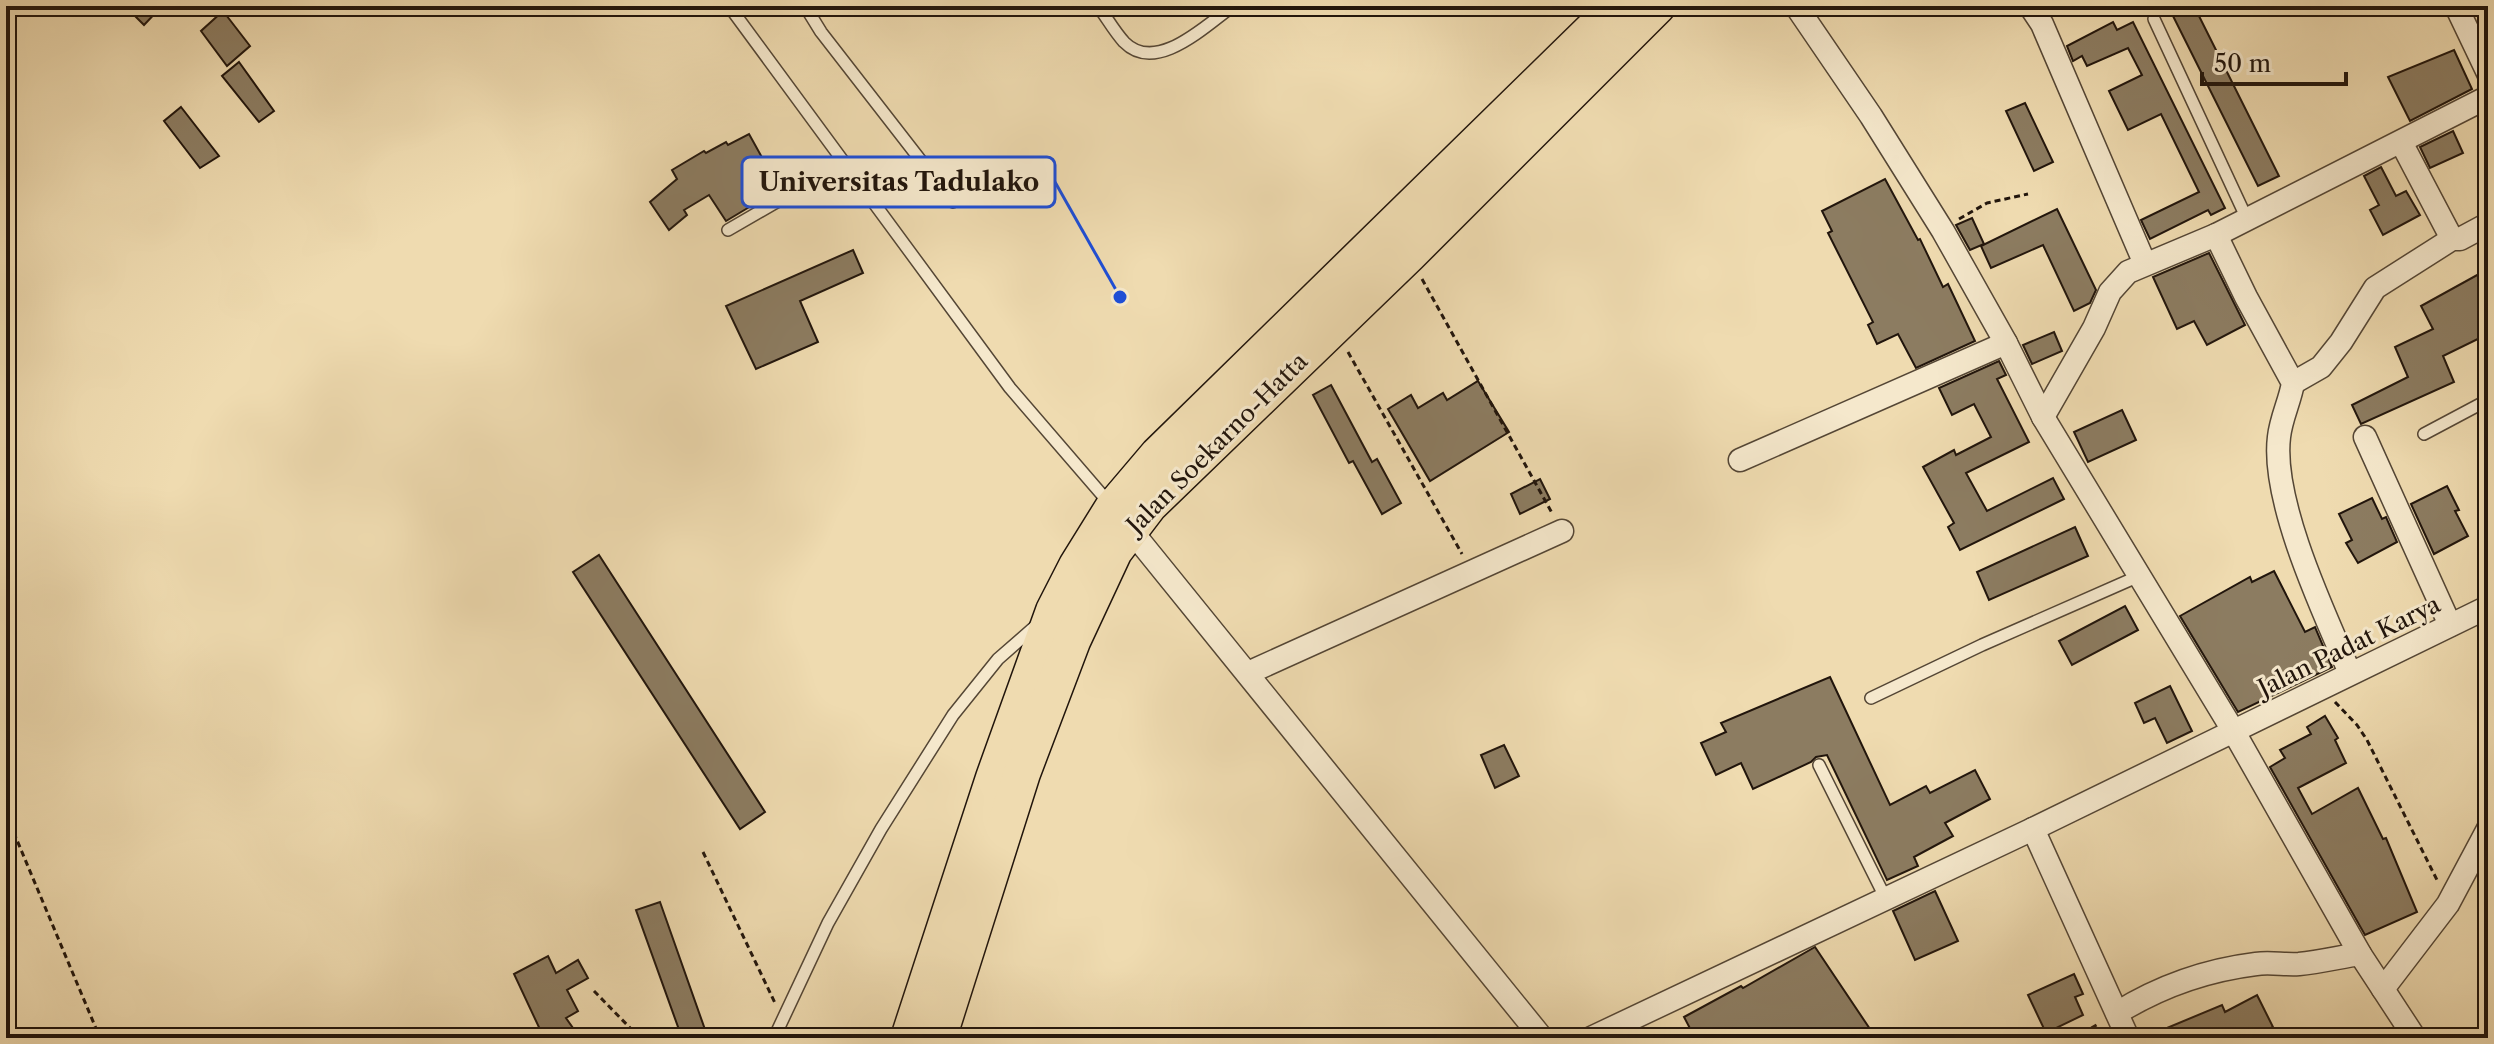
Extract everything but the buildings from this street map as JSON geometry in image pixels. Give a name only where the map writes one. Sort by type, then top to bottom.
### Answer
[{"type":"main road","name":"Jalan Soekarno-Hatta","points":[[909,1038],[994,778],[1054,611],[1077,566],[1121,518],[1158,455],[1617,6]]},
{"type":"main road","name":"Jalan Soekarno-Hatta","points":[[1121,518],[1149,505],[1334,328],[1657,6]]},
{"type":"main road","name":"Jalan Soekarno-Hatta","points":[[938,1038],[1022,773],[1072,641],[1114,551],[1121,518]]},
{"type":"street","points":[[1796,6],[1871,116],[1943,231],[2006,343],[2043,417],[2234,732],[2360,954],[2415,1038]]},
{"type":"street","points":[[2030,6],[2042,24],[2145,264]]},
{"type":"street","points":[[2456,6],[2488,73]]},
{"type":"street","points":[[2043,417],[2094,328],[2110,292],[2128,272],[2216,235],[2488,97]]},
{"type":"street","points":[[2401,142],[2452,239]]},
{"type":"street","points":[[2293,383],[2321,367],[2341,342],[2375,288],[2452,239],[2460,239],[2488,224]]},
{"type":"street","points":[[2216,235],[2293,383],[2279,438],[2284,496],[2310,579],[2350,673]]},
{"type":"street","points":[[1740,460],[2006,343]]},
{"type":"street","points":[[2365,437],[2450,625]]},
{"type":"street","points":[[1121,518],[1542,1038]]},
{"type":"street","points":[[1248,673],[1562,531]]},
{"type":"street","name":"Jalan Padat Karya","points":[[1591,1038],[2033,829],[2488,607]]},
{"type":"street","points":[[2033,829],[2128,1038]]},
{"type":"street","points":[[2383,989],[2448,904],[2488,829]]},
{"type":"street","points":[[2117,1013],[2141,998],[2189,978],[2257,964],[2298,964],[2360,954]]},
{"type":"lane","points":[[729,6],[1010,388],[1121,518]]},
{"type":"lane","points":[[805,6],[821,32],[953,202]]},
{"type":"lane","points":[[1098,6],[1126,44],[1141,53],[1159,53],[1176,47],[1233,6]]},
{"type":"lane","points":[[2154,19],[2247,219]]},
{"type":"lane","points":[[728,230],[844,163]]},
{"type":"lane","points":[[2424,434],[2488,400]]},
{"type":"lane","points":[[1871,698],[2139,576]]},
{"type":"lane","points":[[774,1038],[828,923],[881,829],[953,715],[998,659],[1054,611]]},
{"type":"lane","points":[[1819,765],[1885,897]]},
{"type":"path","points":[[1943,231],[1987,203],[2028,194]]},
{"type":"path","points":[[1409,254],[1562,531]]},
{"type":"path","points":[[1334,328],[1471,570]]},
{"type":"path","points":[[2314,693],[2332,699],[2367,740],[2448,904]]},
{"type":"path","points":[[6,814],[100,1038]]},
{"type":"path","points":[[703,852],[783,1021]]},
{"type":"path","points":[[594,991],[640,1038]]},
{"type":"path","points":[[2074,1038],[2117,1013]]},
{"type":"place","name":"Universitas Tadulako","points":[[1120,297]]}]
